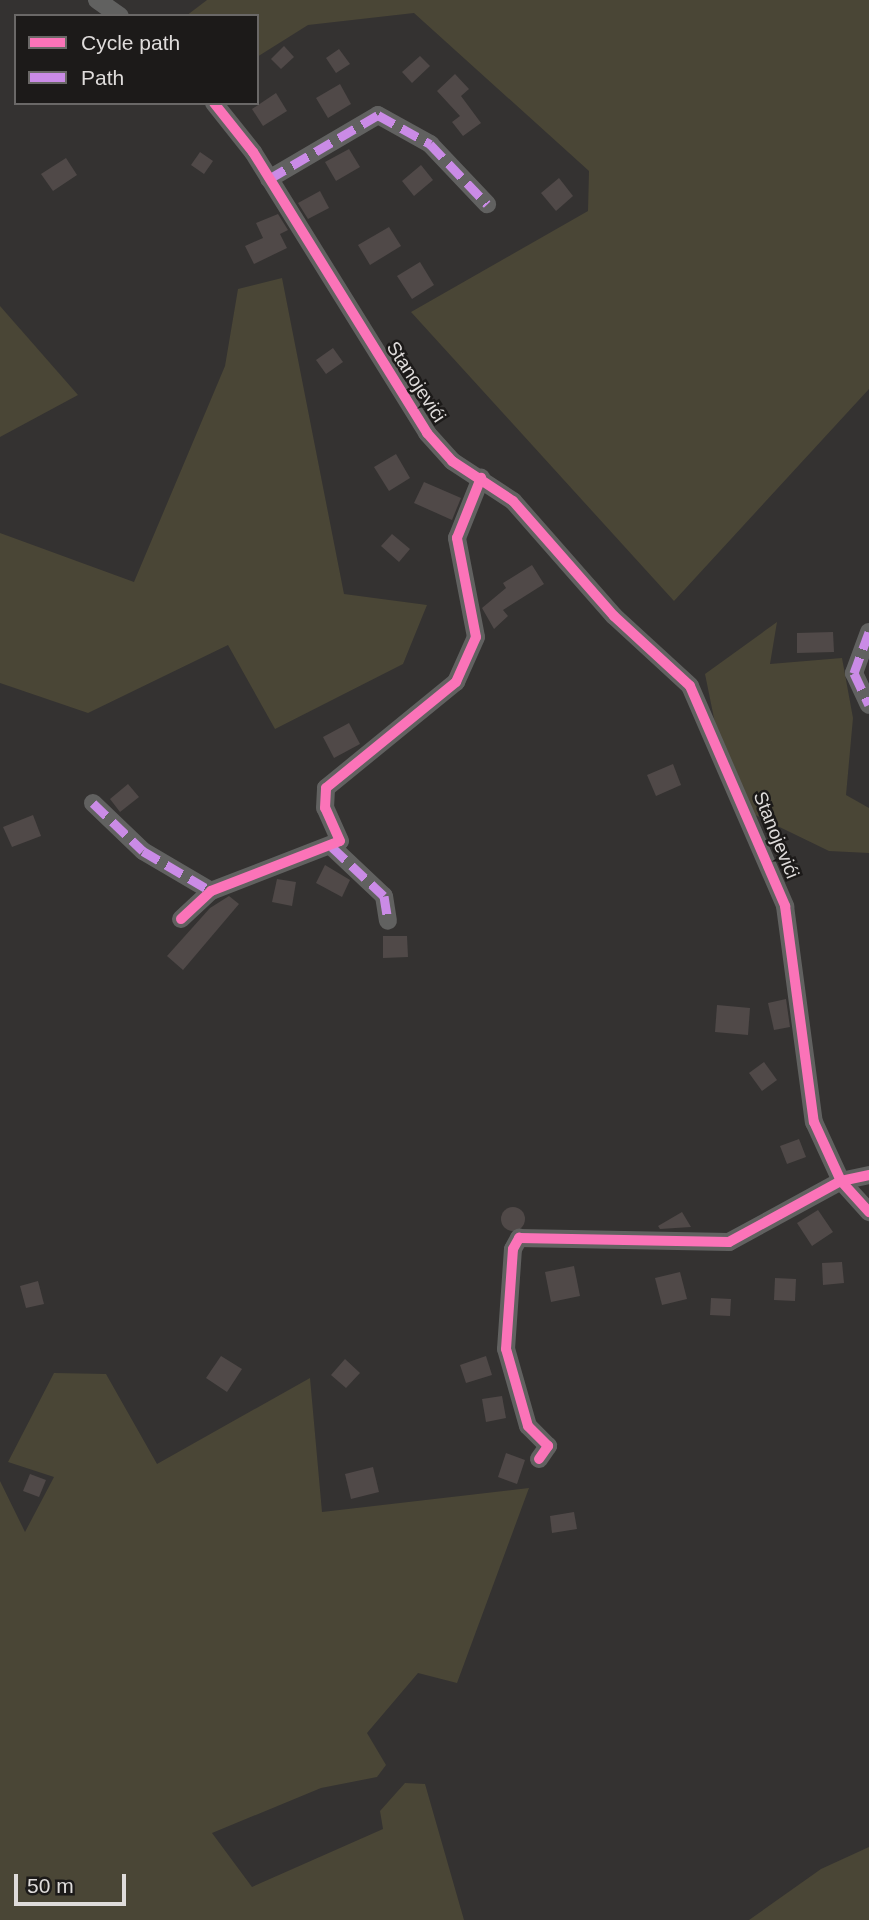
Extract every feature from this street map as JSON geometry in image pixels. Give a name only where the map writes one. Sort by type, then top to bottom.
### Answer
[{"type":"street","points":[[97,0],[117,14]]},
{"type":"street","name":"Stanojevići","points":[[215,105],[269,179],[427,433],[452,461],[481,478],[543,531],[614,616],[674,666],[701,705],[785,906],[806,1081],[814,1122],[841,1181],[869,1212]]},
{"type":"street","points":[[269,179],[378,115],[430,144],[487,204]]},
{"type":"street","points":[[181,919],[211,891],[332,847],[339,833],[325,808],[326,788],[456,682],[472,654],[475,622],[457,538],[481,478]]},
{"type":"street","points":[[869,632],[854,673],[869,705]]},
{"type":"street","points":[[93,803],[144,851],[211,891]]},
{"type":"street","points":[[332,847],[384,896],[388,921]]},
{"type":"street","points":[[539,1459],[548,1446],[528,1426],[506,1349],[513,1249],[519,1238],[729,1242],[841,1181],[869,1175]]},
{"type":"shaded area","points":[[207,0],[869,0],[869,389],[674,601],[411,312],[588,211],[589,171],[414,13],[308,25],[259,56],[259,14],[189,14]]},
{"type":"shaded area","points":[[282,278],[344,594],[427,605],[403,664],[275,729],[228,645],[88,713],[0,683],[0,533],[134,582],[225,366],[238,289]]},
{"type":"shaded area","points":[[0,306],[78,395],[0,437]]},
{"type":"shaded area","points":[[777,622],[770,664],[842,658],[853,718],[846,795],[869,808],[869,853],[829,851],[753,814],[717,733],[705,674]]},
{"type":"shaded area","points":[[54,1373],[106,1374],[157,1464],[310,1378],[322,1512],[529,1488],[457,1683],[418,1673],[367,1733],[386,1765],[377,1777],[321,1788],[212,1833],[252,1887],[383,1829],[380,1811],[405,1783],[425,1784],[464,1920],[0,1920],[0,1481],[25,1532],[54,1477],[8,1462]]},
{"type":"shaded area","points":[[869,1847],[869,1920],[749,1920],[821,1869]]},
{"type":"building","points":[[284,46],[294,57],[281,69],[271,59]]},
{"type":"building","points":[[339,49],[350,64],[336,73],[326,58]]},
{"type":"building","points":[[420,56],[430,66],[412,83],[402,72]]},
{"type":"building","points":[[455,74],[469,89],[461,96],[481,123],[463,136],[452,122],[460,116],[437,91]]},
{"type":"building","points":[[340,84],[351,104],[328,118],[316,98]]},
{"type":"building","points":[[276,93],[287,111],[263,126],[252,109]]},
{"type":"building","points":[[349,149],[360,167],[336,181],[325,162]]},
{"type":"building","points":[[200,152],[213,161],[204,174],[191,165]]},
{"type":"building","points":[[66,158],[77,175],[53,191],[41,174]]},
{"type":"building","points":[[421,165],[433,180],[414,196],[402,181]]},
{"type":"building","points":[[559,178],[573,196],[556,211],[541,193]]},
{"type":"building","points":[[320,191],[329,208],[308,219],[298,203]]},
{"type":"building","points":[[278,214],[288,230],[280,234],[287,248],[254,264],[245,246],[263,238],[256,223]]},
{"type":"building","points":[[389,227],[401,246],[370,265],[358,245]]},
{"type":"building","points":[[420,262],[434,285],[412,299],[397,276]]},
{"type":"building","points":[[333,348],[343,362],[326,374],[316,360]]},
{"type":"building","points":[[396,454],[410,478],[389,491],[374,467]]},
{"type":"building","points":[[424,482],[461,498],[452,520],[414,503]]},
{"type":"building","points":[[392,534],[410,549],[399,562],[381,546]]},
{"type":"building","points":[[532,565],[544,584],[503,610],[508,616],[494,629],[482,608],[506,588],[503,583]]},
{"type":"building","points":[[833,632],[834,652],[797,653],[797,633]]},
{"type":"building","points":[[349,723],[360,744],[334,758],[323,737]]},
{"type":"building","points":[[673,764],[681,785],[656,796],[647,775]]},
{"type":"building","points":[[128,784],[139,797],[120,812],[110,799]]},
{"type":"building","points":[[33,815],[41,836],[12,847],[3,827]]},
{"type":"building","points":[[325,865],[350,880],[342,897],[316,883]]},
{"type":"building","points":[[277,879],[296,882],[292,906],[272,902]]},
{"type":"building","points":[[229,896],[239,904],[183,970],[167,956],[210,908]]},
{"type":"building","points":[[383,936],[407,936],[408,957],[383,958]]},
{"type":"building","points":[[786,999],[790,1027],[774,1030],[768,1003]]},
{"type":"building","points":[[717,1005],[750,1008],[748,1035],[715,1032]]},
{"type":"building","points":[[764,1062],[777,1080],[762,1091],[749,1073]]},
{"type":"building","points":[[799,1139],[806,1157],[787,1164],[780,1146]]},
{"type":"building","points":[[513,1207],[522,1210],[525,1219],[522,1228],[513,1231],[504,1228],[501,1219],[504,1210]]},
{"type":"building","points":[[818,1210],[833,1232],[812,1246],[797,1223]]},
{"type":"building","points":[[682,1212],[691,1227],[660,1229],[658,1226]]},
{"type":"building","points":[[842,1262],[844,1283],[823,1285],[822,1263]]},
{"type":"building","points":[[574,1266],[580,1296],[551,1302],[545,1272]]},
{"type":"building","points":[[680,1272],[687,1299],[662,1305],[655,1278]]},
{"type":"building","points":[[775,1278],[796,1279],[795,1301],[774,1300]]},
{"type":"building","points":[[38,1281],[44,1304],[26,1308],[20,1286]]},
{"type":"building","points":[[711,1298],[731,1299],[730,1316],[710,1315]]},
{"type":"building","points":[[221,1356],[242,1369],[227,1392],[206,1378]]},
{"type":"building","points":[[486,1356],[492,1375],[466,1383],[460,1365]]},
{"type":"building","points":[[345,1359],[360,1373],[346,1388],[331,1375]]},
{"type":"building","points":[[502,1396],[506,1418],[486,1422],[482,1399]]},
{"type":"building","points":[[506,1453],[525,1460],[517,1484],[498,1477]]},
{"type":"building","points":[[373,1467],[379,1492],[351,1499],[345,1474]]},
{"type":"building","points":[[30,1474],[46,1480],[39,1497],[23,1491]]},
{"type":"building","points":[[574,1512],[577,1529],[552,1533],[550,1516]]},
{"type":"marked path","points":[[269,179],[378,115],[430,144],[487,204]]},
{"type":"marked path","points":[[869,632],[854,673],[869,705]]},
{"type":"marked path","points":[[93,803],[143,851],[211,891]]},
{"type":"marked path","points":[[332,847],[384,896],[388,921]]},
{"type":"cycle path","points":[[216,105],[253,152],[427,433],[452,461],[513,501],[614,616],[690,686],[785,906],[814,1122],[841,1181],[869,1212]]},
{"type":"cycle path","points":[[181,919],[211,891],[340,841],[325,808],[326,788],[456,682],[476,637],[457,538],[481,478]]},
{"type":"cycle path","points":[[539,1459],[548,1446],[528,1426],[506,1349],[513,1249],[519,1238],[729,1242],[841,1181],[869,1175]]}]
